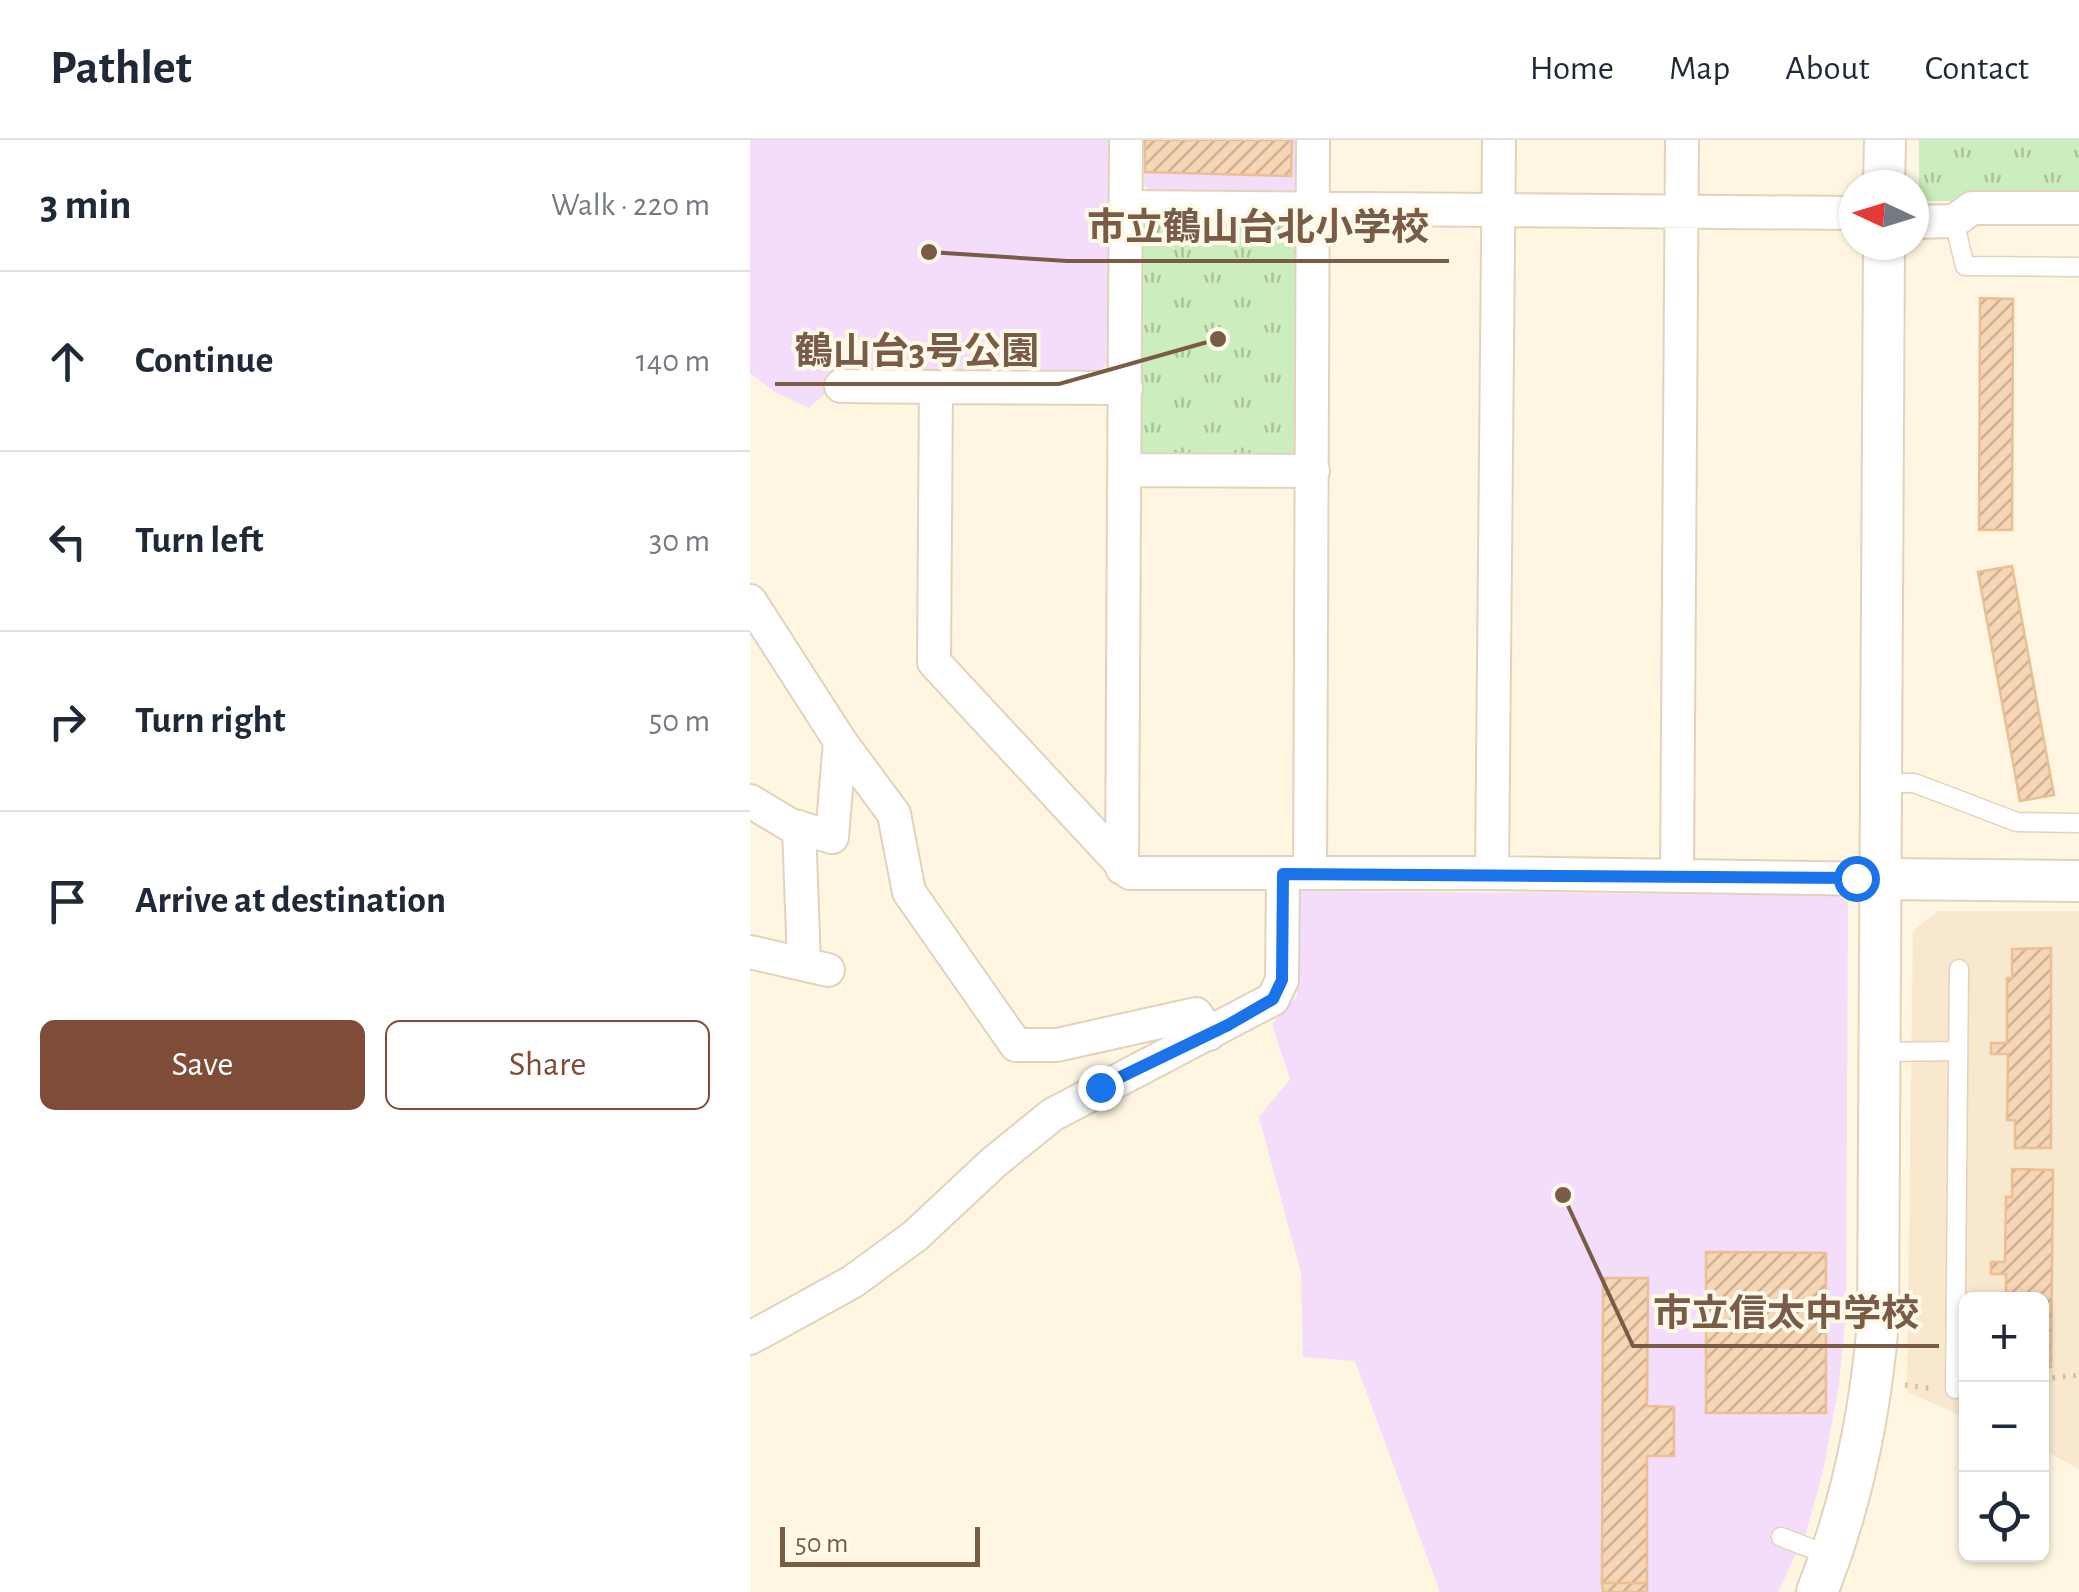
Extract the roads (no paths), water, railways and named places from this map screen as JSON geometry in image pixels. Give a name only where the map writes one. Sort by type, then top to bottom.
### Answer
[{"type":"street","points":[[1122,868],[1126,140]]},
{"type":"street","points":[[750,1338],[868,1270],[915,1236],[992,1163],[1052,1115],[1273,999],[1282,980],[1296,873],[1314,471],[1313,140]]},
{"type":"street","points":[[1492,874],[1499,140]]},
{"type":"street","points":[[1676,875],[1682,140]]},
{"type":"street","points":[[1884,170],[1885,140]]},
{"type":"street","points":[[1126,206],[1839,213]]},
{"type":"street","points":[[1929,222],[1954,221],[1972,208],[2079,208]]},
{"type":"street","points":[[1824,1574],[1849,1501],[1872,1394],[1878,1323],[1884,260]]},
{"type":"street","points":[[840,386],[1126,388]]},
{"type":"street","points":[[936,387],[934,662],[1130,873],[2079,881]]},
{"type":"street","points":[[1125,470],[1314,471]]},
{"type":"street","points":[[750,601],[840,740],[894,814],[909,892],[1016,1045],[1057,1045],[1196,1014],[1209,1034]]},
{"type":"street","points":[[750,801],[798,827],[832,837],[840,740]]},
{"type":"street","points":[[750,952],[816,967],[798,827]]},
{"type":"lane","points":[[1954,221],[1965,266],[2079,267]]},
{"type":"lane","points":[[1881,783],[1914,783],[2016,822],[2079,823]]},
{"type":"lane","points":[[1955,1390],[1958,968]]},
{"type":"lane","points":[[1880,1052],[1958,1051]]},
{"type":"lane","points":[[1781,1538],[1824,1574]]},
{"type":"place","name":"市立鶴山台北小学校","points":[[929,252]]},
{"type":"place","name":"鶴山台3号公園","points":[[1218,339]]},
{"type":"place","name":"市立信太中学校","points":[[1563,1195]]}]
